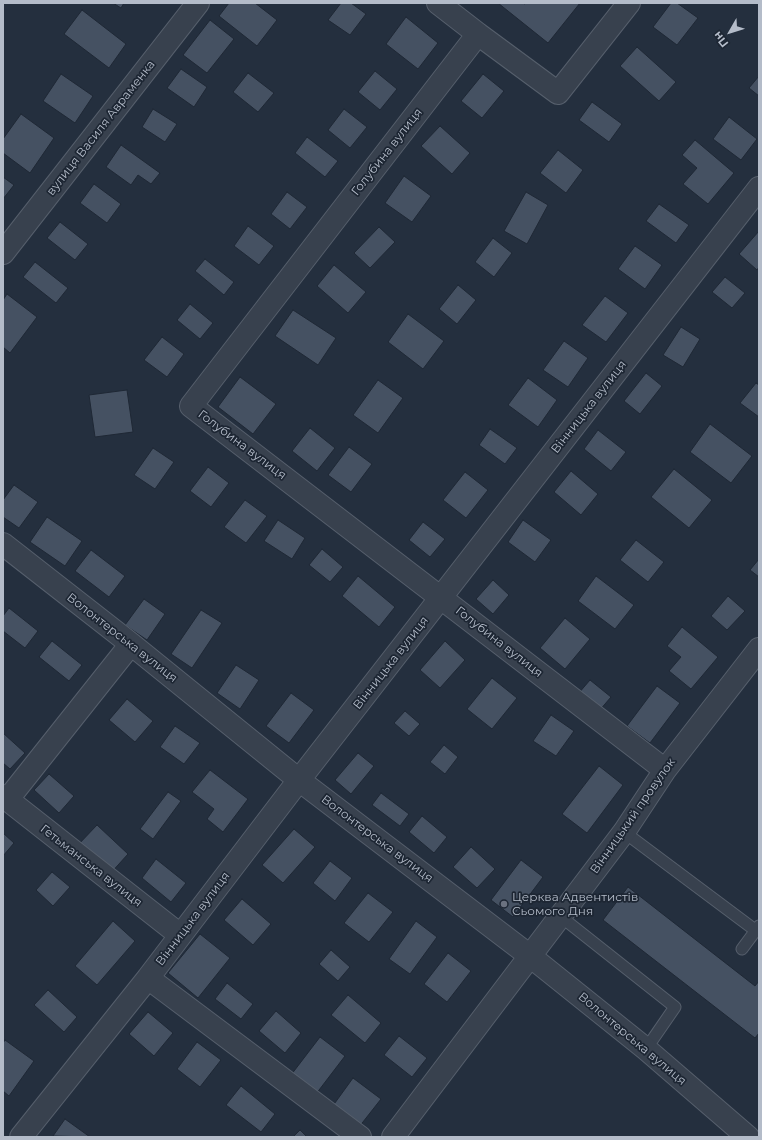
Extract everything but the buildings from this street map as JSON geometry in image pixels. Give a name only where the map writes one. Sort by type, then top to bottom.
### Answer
[{"type":"street","name":"вулиця Василя Авраменка","points":[[3,253],[198,3]]},
{"type":"street","points":[[438,3],[558,93],[629,3]]},
{"type":"street","name":"Голубина вулиця","points":[[478,34],[191,406],[665,770]]},
{"type":"street","name":"Вінницька вулиця","points":[[21,1137],[148,978],[299,780],[442,598],[759,188]]},
{"type":"street","name":"Волонтерська вулиця","points":[[3,544],[131,644],[299,780],[530,956],[646,1049],[748,1137]]},
{"type":"street","points":[[5,798],[131,644]]},
{"type":"street","name":"Вінницький провулок","points":[[393,1137],[624,832],[665,770],[759,649]]},
{"type":"street","name":"Гетьманська вулиця","points":[[5,798],[180,936]]},
{"type":"street","points":[[148,978],[360,1137]]},
{"type":"lane","points":[[624,832],[757,928],[742,949]]},
{"type":"lane","points":[[560,916],[675,1007],[646,1049]]},
{"type":"place","name":"Церква Адвентистів Сьомого Дня","points":[[504,904]]}]
